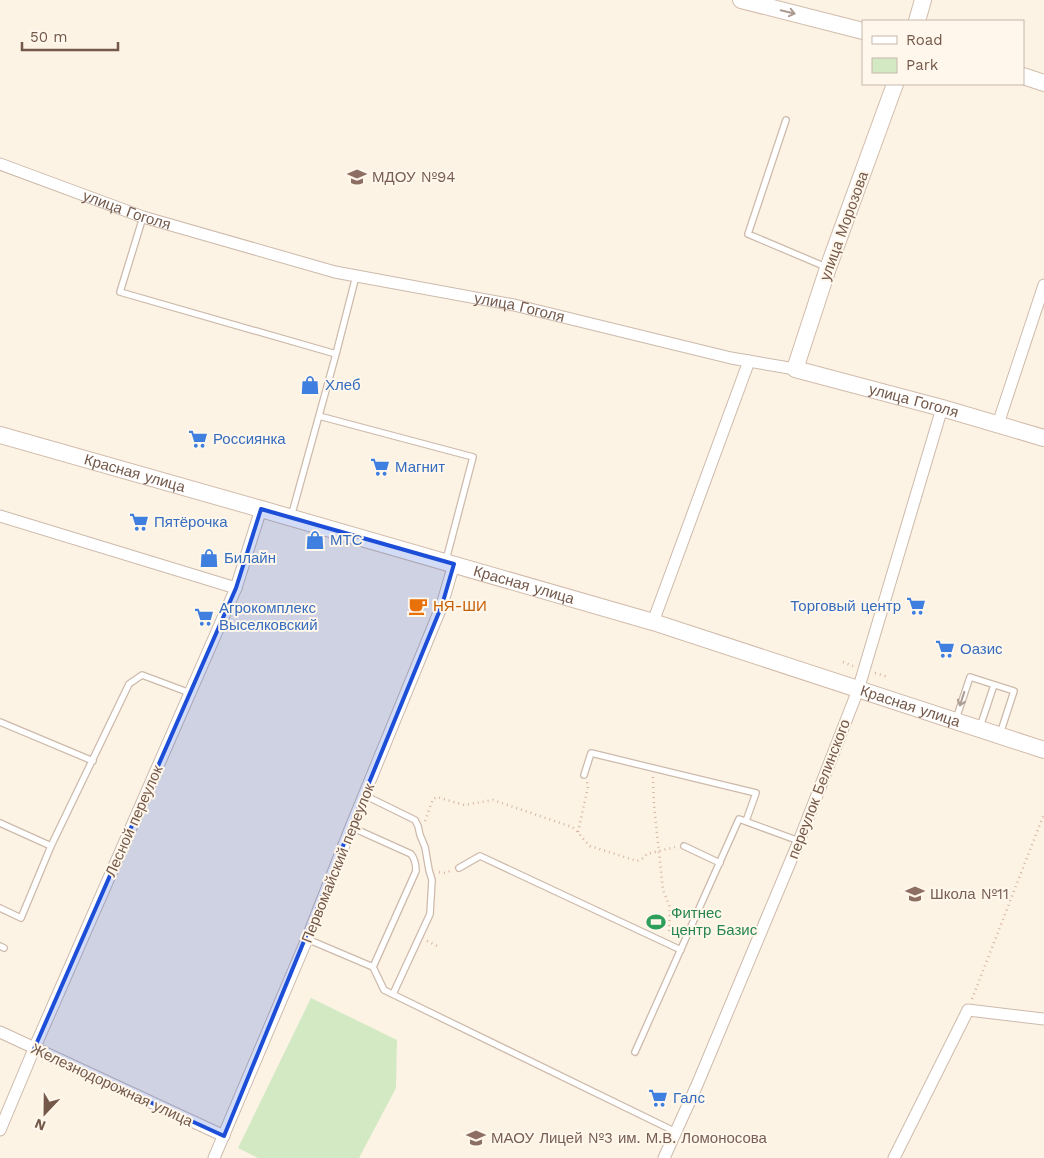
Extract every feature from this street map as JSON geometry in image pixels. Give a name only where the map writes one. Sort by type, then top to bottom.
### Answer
[{"type":"main road","points":[[741,0],[862,30]]},
{"type":"main road","points":[[917,20],[923,0]]},
{"type":"main road","points":[[1024,76],[1044,83]]},
{"type":"main road","name":"улица Морозова","points":[[795,369],[828,268],[895,85]]},
{"type":"main road","name":"улица Гоголя","points":[[795,369],[942,408],[1044,438]]},
{"type":"main road","name":"Красная улица","points":[[0,435],[653,622],[1044,750]]},
{"type":"street","name":"улица Гоголя","points":[[0,164],[143,217],[335,272],[514,305],[731,358],[795,369]]},
{"type":"street","points":[[998,424],[1044,285]]},
{"type":"street","points":[[653,622],[749,361]]},
{"type":"street","name":"переулок Белинского","points":[[664,1158],[701,1076],[799,841],[858,690],[942,408]]},
{"type":"street","name":"Лесной переулок","points":[[0,1130],[236,588],[261,509]]},
{"type":"street","points":[[0,516],[236,588]]},
{"type":"street","name":"Первомайский переулок","points":[[214,1158],[307,939],[442,605],[449,563]]},
{"type":"street","points":[[894,1158],[968,1010],[1044,1020]]},
{"type":"street","name":"Железнодорожная улица","points":[[0,1032],[224,1136]]},
{"type":"lane","points":[[786,120],[748,234],[828,268]]},
{"type":"lane","points":[[143,217],[120,292],[336,354]]},
{"type":"lane","points":[[291,517],[356,276]]},
{"type":"lane","points":[[319,416],[473,457],[449,563]]},
{"type":"lane","points":[[0,908],[22,918],[51,846],[129,684],[142,675],[190,693]]},
{"type":"lane","points":[[955,721],[970,677],[1014,691],[1000,735]]},
{"type":"lane","points":[[979,729],[994,685]]},
{"type":"lane","points":[[0,722],[93,760]]},
{"type":"lane","points":[[584,775],[591,753],[756,793],[746,821]]},
{"type":"lane","points":[[364,795],[415,820],[426,847],[432,880],[430,914],[393,994]]},
{"type":"lane","points":[[636,1052],[739,819],[799,841]]},
{"type":"lane","points":[[0,823],[51,846]]},
{"type":"lane","points":[[351,827],[411,854],[416,864],[416,871],[373,967]]},
{"type":"lane","points":[[684,846],[720,863]]},
{"type":"lane","points":[[459,868],[480,856],[681,950]]},
{"type":"lane","points":[[307,939],[373,967],[384,990],[676,1132]]},
{"type":"path","points":[[653,768],[654,805],[663,890],[670,907],[668,944]]},
{"type":"path","points":[[578,832],[588,787],[584,775]]},
{"type":"path","points":[[420,836],[433,799],[437,797],[464,805],[492,800],[572,827],[590,846],[637,861],[647,854],[684,846]]},
{"type":"path","points":[[968,1010],[1044,814]]},
{"type":"path","points":[[419,938],[439,947]]},
{"type":"highlighted area","points":[[261,509],[454,564],[442,605],[224,1136],[34,1049],[236,588]]},
{"type":"green space","points":[[311,998],[397,1040],[396,1088],[359,1158],[258,1158],[238,1148]]},
{"type":"place","name":"МДОУ №94","points":[[357,177]]},
{"type":"place","name":"Хлеб","points":[[310,385]]},
{"type":"place","name":"Россиянка","points":[[198,439]]},
{"type":"place","name":"Магнит","points":[[380,467]]},
{"type":"place","name":"Пятёрочка","points":[[139,522]]},
{"type":"place","name":"МТС","points":[[315,540]]},
{"type":"place","name":"Билайн","points":[[209,558]]},
{"type":"place","name":"НЯ-ШИ","points":[[418,606]]},
{"type":"place","name":"Торговый центр","points":[[916,606]]},
{"type":"place","name":"Агрокомплекс Выселковский","points":[[204,617]]},
{"type":"place","name":"Оазис","points":[[945,649]]},
{"type":"place","name":"Школа №11","points":[[915,894]]},
{"type":"place","name":"Фитнес центр Базис","points":[[656,922]]},
{"type":"place","name":"Галс","points":[[658,1098]]},
{"type":"place","name":"МАОУ Лицей №3 им. М.В. Ломоносова","points":[[476,1138]]}]
